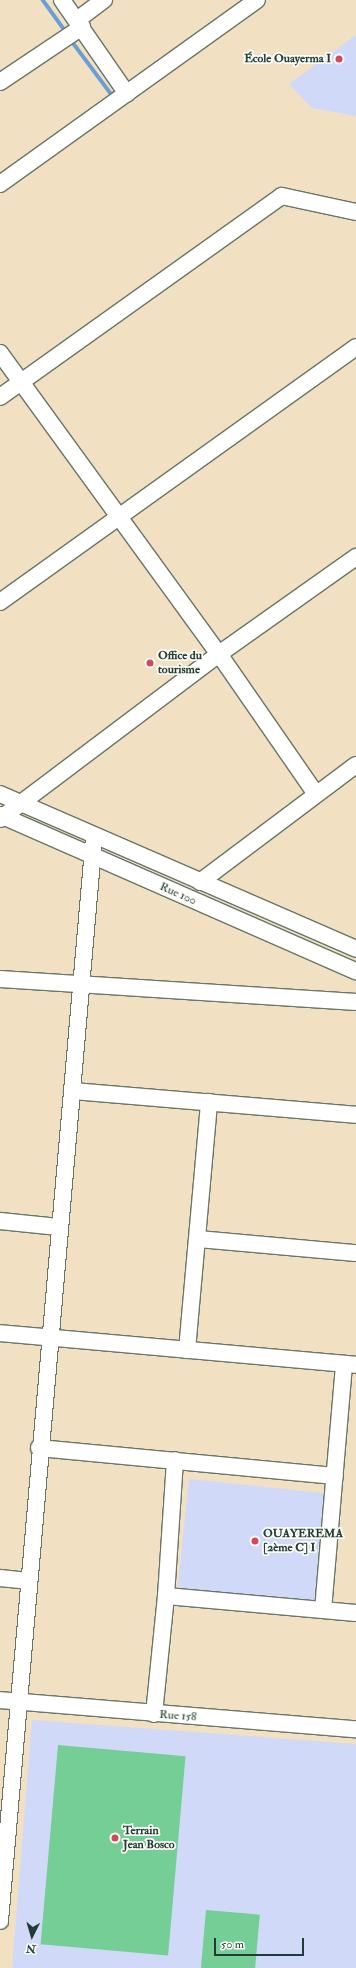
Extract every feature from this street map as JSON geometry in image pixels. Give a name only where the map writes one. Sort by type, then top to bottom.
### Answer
[{"type":"street","points":[[62,0],[127,94]]},
{"type":"street","points":[[0,82],[80,24],[104,0]]},
{"type":"street","points":[[0,184],[257,0]]},
{"type":"street","points":[[0,397],[282,196],[356,212]]},
{"type":"street","points":[[0,602],[356,347]]},
{"type":"street","points":[[0,353],[219,654],[316,794]]},
{"type":"street","points":[[1,817],[219,654],[356,557]]},
{"type":"street","points":[[200,882],[356,765]]},
{"type":"street","points":[[0,794],[94,837],[356,949]]},
{"type":"street","name":"Rue 100","points":[[1,817],[356,971]]},
{"type":"street","points":[[0,1921],[58,1227],[72,1090],[94,837]]},
{"type":"street","points":[[0,979],[81,986],[356,1002]]},
{"type":"street","points":[[72,1090],[356,1115]]},
{"type":"street","points":[[186,1350],[198,1239],[209,1102]]},
{"type":"street","points":[[0,1221],[58,1227]]},
{"type":"street","points":[[198,1239],[356,1253]]},
{"type":"street","points":[[0,1333],[350,1365],[335,1476],[323,1610]]},
{"type":"street","points":[[39,1448],[335,1476]]},
{"type":"street","points":[[154,1714],[166,1596],[175,1460]]},
{"type":"street","points":[[0,1578],[28,1581]]},
{"type":"street","points":[[166,1596],[356,1613]]},
{"type":"street","name":"Rue 158","points":[[0,1700],[154,1714],[356,1729]]},
{"type":"shaded area","name":"École Ouayerma I","points":[[356,35],[356,116],[312,108],[289,84]]},
{"type":"shaded area","name":"OUAYEREMA [2ème C] I","points":[[189,1479],[327,1494],[316,1602],[178,1587]]},
{"type":"shaded area","points":[[32,1720],[356,1744],[356,1968],[12,1968]]},
{"type":"green space","name":"Terrain Jean Bosco","points":[[58,1745],[186,1756],[168,1955],[41,1944]]},
{"type":"green space","points":[[206,1910],[260,1915],[255,1968],[201,1968]]},
{"type":"waterway","points":[[43,0],[63,28]]},
{"type":"waterway","points":[[74,44],[112,95],[114,93]]},
{"type":"place","name":"École Ouayerma I","points":[[339,59]]},
{"type":"place","name":"Office du tourisme","points":[[150,663]]},
{"type":"place","name":"OUAYEREMA [2ème C] I","points":[[255,1541]]},
{"type":"place","name":"Terrain Jean Bosco","points":[[115,1838]]}]
